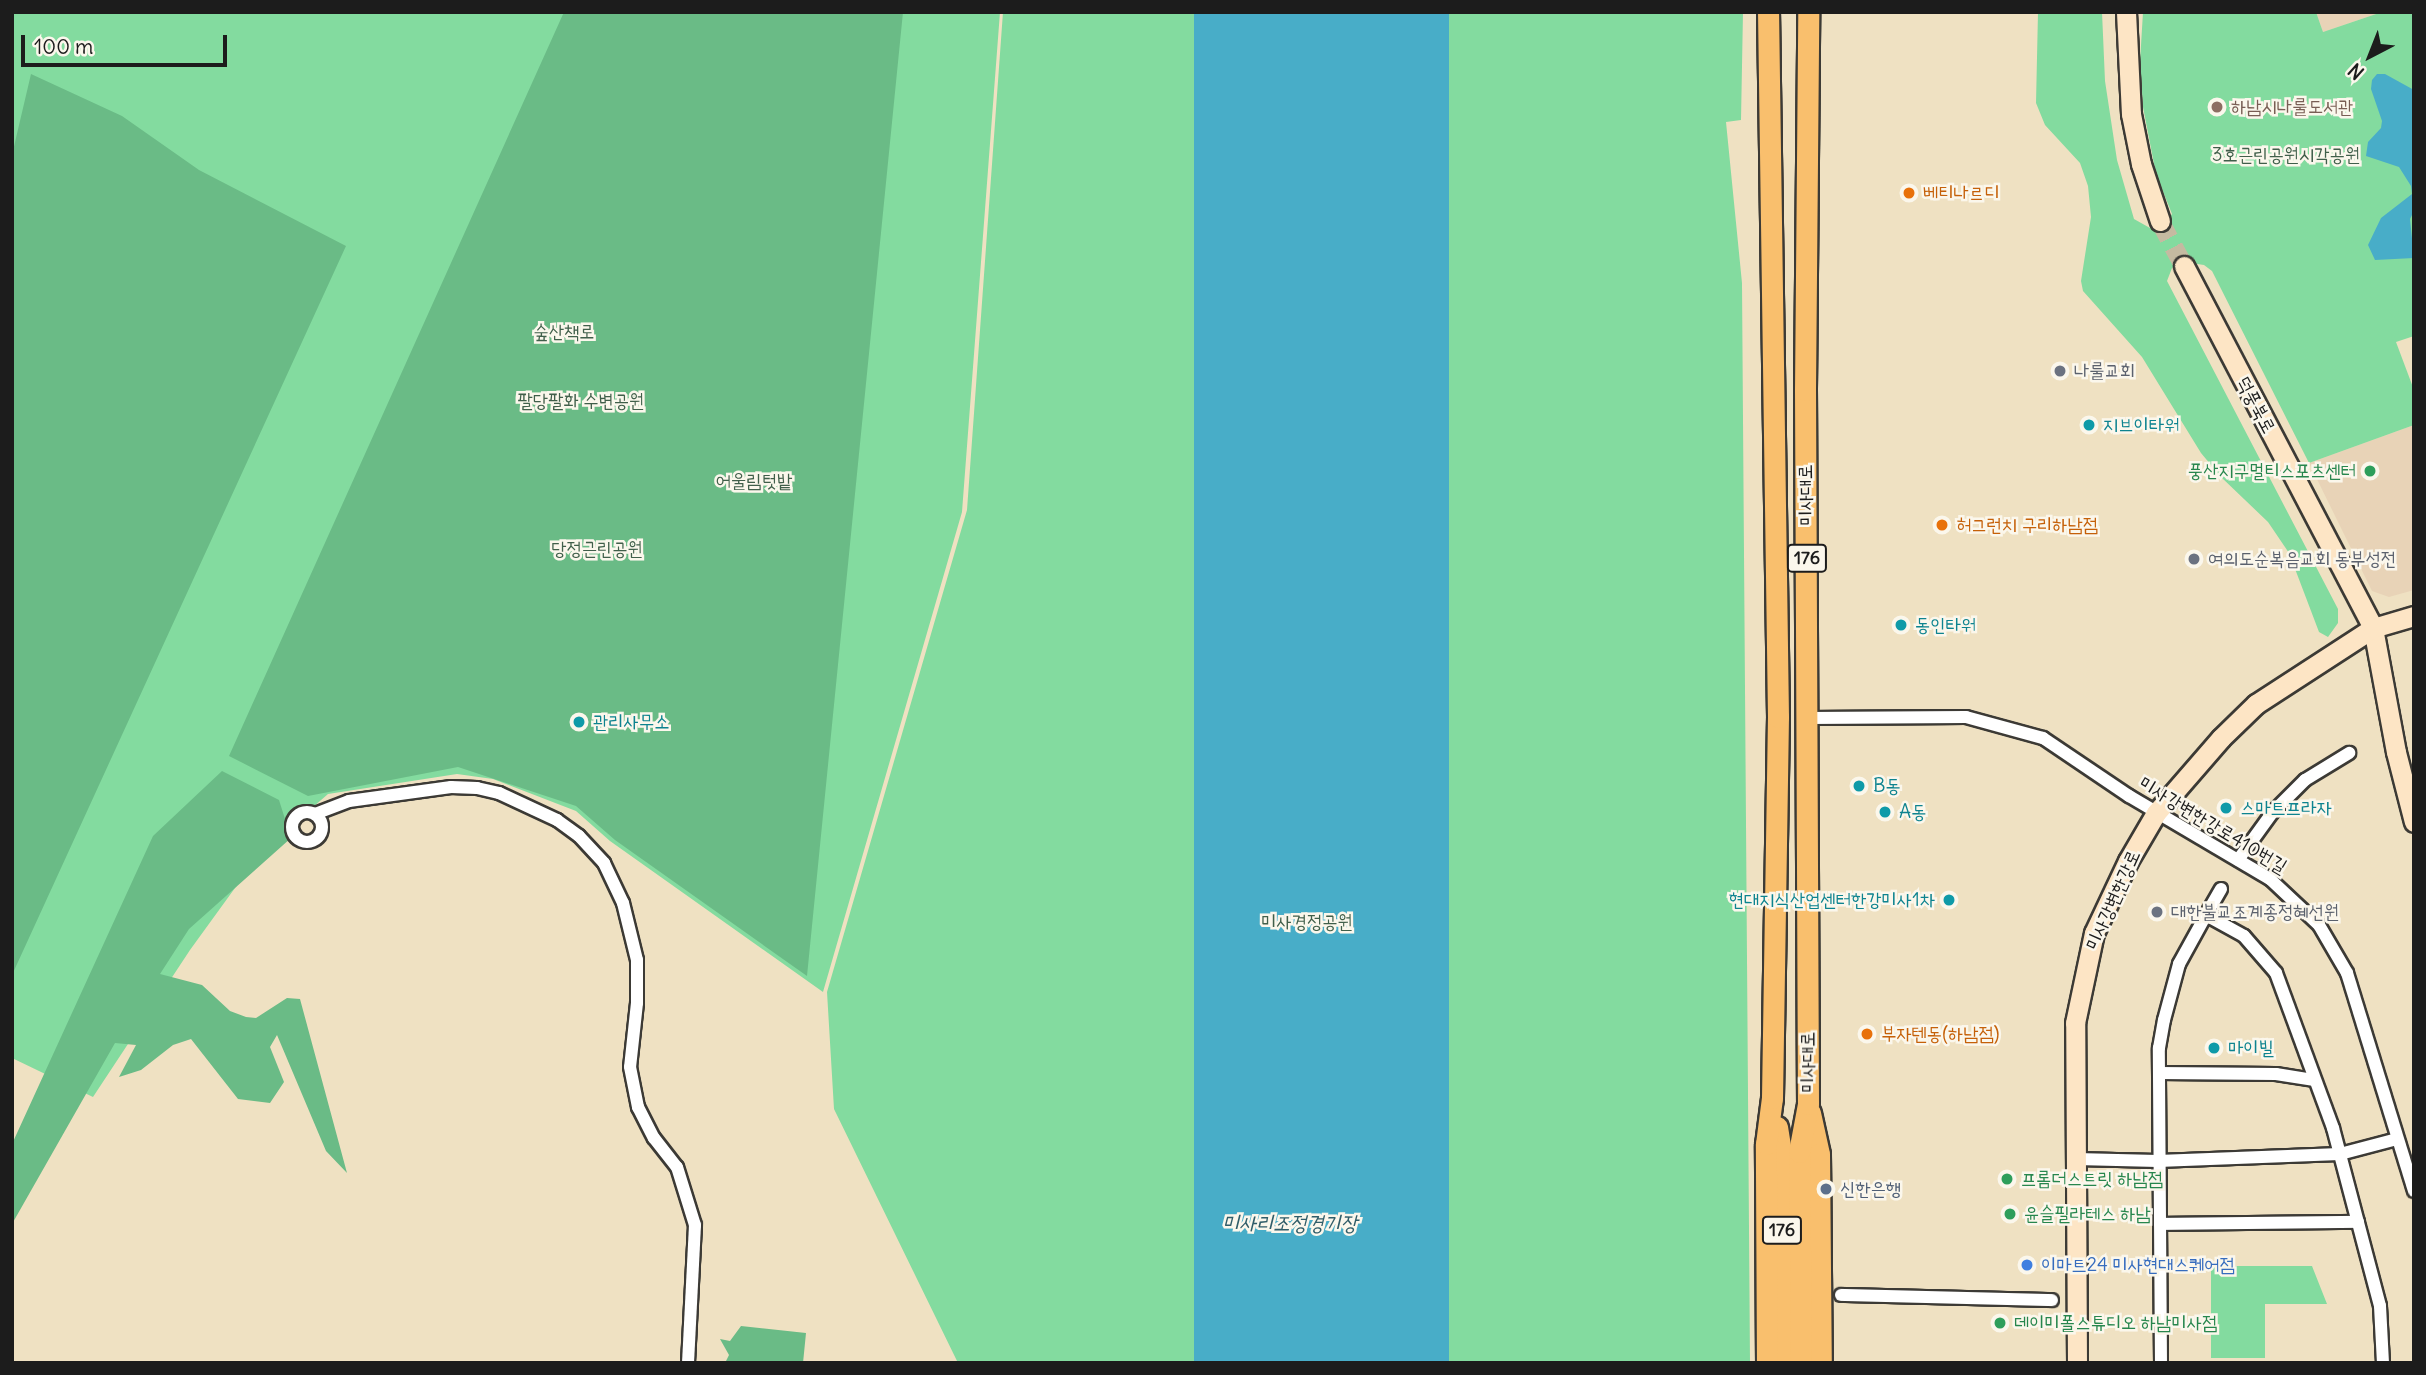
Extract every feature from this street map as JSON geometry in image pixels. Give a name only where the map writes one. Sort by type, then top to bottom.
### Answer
[{"type":"main road","name":"미사대로","points":[[1767,1363],[1766,1144],[1772,1098],[1778,716],[1768,12]]},
{"type":"main road","name":"미사대로","points":[[1801,1363],[1799,1152],[1808,1104],[1805,390],[1808,12]]},
{"type":"main road","name":"미사대로","points":[[1772,1098],[1781,1150],[1783,1363]]},
{"type":"main road","name":"미사대로","points":[[1808,1104],[1819,1154],[1821,1363]]},
{"type":"street","points":[[2126,12],[2131,114],[2141,164],[2160,221]]},
{"type":"street","name":"덕풍북로","points":[[2184,267],[2373,628],[2396,752],[2414,822]]},
{"type":"street","name":"미사강변한강로","points":[[2077,1363],[2075,1023],[2094,933],[2128,861],[2156,813],[2221,738],[2256,704],[2373,628],[2414,616]]},
{"type":"street","name":"미사강변한강로410번길","points":[[1808,718],[1966,717],[2043,738],[2156,813],[2270,879],[2299,903],[2334,949],[2347,973],[2414,1191]]},
{"type":"street","points":[[2238,860],[2272,813],[2305,780],[2350,753]]},
{"type":"street","points":[[315,814],[349,802],[452,787],[477,788],[499,793],[557,820],[579,836],[604,863],[623,903],[637,960],[637,1003],[630,1067],[638,1107],[654,1138],[677,1167],[695,1225],[688,1363]]},
{"type":"street","points":[[2161,1363],[2158,1161],[2159,1073],[2164,1020],[2179,964],[2221,889]]},
{"type":"street","points":[[2206,915],[2244,936],[2276,973],[2340,1154],[2380,1306],[2383,1363]]},
{"type":"street","points":[[2159,1073],[2276,1074],[2315,1080]]},
{"type":"street","points":[[2076,1159],[2158,1161],[2340,1154],[2397,1139]]},
{"type":"street","points":[[2160,1224],[2358,1222]]},
{"type":"street","points":[[1841,1295],[2052,1300]]},
{"type":"shaded area","points":[[2316,12],[2382,12],[2323,32]]},
{"type":"shaded area","points":[[2414,425],[2414,590],[2389,597],[2372,591],[2309,463]]},
{"type":"green space","name":"팔당팔화 수변공원","points":[[12,12],[1000,12],[962,512],[823,992],[610,841],[576,811],[493,779],[457,774],[328,794],[261,852],[190,950],[93,1097],[12,1058]]},
{"type":"green space","name":"당정근린공원","points":[[564,12],[903,12],[807,976],[615,840],[576,806],[458,767],[308,796],[229,756]]},
{"type":"green space","name":"미사경정공원","points":[[1003,12],[1743,12],[1741,120],[1726,122],[1742,283],[1750,1363],[958,1363],[834,1109],[827,992],[967,510]]},
{"type":"green space","name":"3호근린공원시각공원","points":[[2038,12],[2102,12],[2105,81],[2117,160],[2134,219],[2150,228],[2164,224],[2172,214],[2156,174],[2143,107],[2140,62],[2143,12],[2316,12],[2323,32],[2382,12],[2414,12],[2414,336],[2396,342],[2414,390],[2414,425],[2309,463],[2212,271],[2204,265],[2184,262],[2172,268],[2167,281],[2338,609],[2338,623],[2328,637],[2319,632],[2289,553],[2268,522],[2221,477],[2201,453],[2142,357],[2083,291],[2081,281],[2091,217],[2088,186],[2080,163],[2045,125],[2036,103]]},
{"type":"green space","points":[[31,74],[122,116],[199,170],[346,246],[12,975],[12,155]]},
{"type":"green space","points":[[222,771],[279,800],[291,838],[189,929],[160,974],[202,985],[230,1011],[246,1017],[256,1018],[287,998],[300,999],[347,1173],[326,1151],[277,1035],[270,1047],[284,1082],[270,1103],[238,1099],[191,1039],[173,1045],[141,1070],[119,1077],[136,1045],[115,1043],[12,1224],[12,1144],[153,836]]},
{"type":"green space","points":[[2211,1266],[2312,1266],[2327,1304],[2265,1304],[2265,1358],[2211,1358]]},
{"type":"green space","points":[[741,1326],[806,1333],[803,1363],[725,1363],[729,1355],[720,1339],[730,1341]]},
{"type":"water","name":"미사리조정경기장","points":[[1194,12],[1449,12],[1449,1363],[1194,1363]]},
{"type":"water","points":[[2377,74],[2385,74],[2414,90],[2414,211],[2410,219],[2414,258],[2375,260],[2368,245],[2381,218],[2412,194],[2411,186],[2399,167],[2366,156],[2368,142],[2381,128],[2382,121],[2371,89],[2372,80]]},
{"type":"tunnel","points":[[2160,221],[2184,266]]},
{"type":"place","name":"하남시나룰도서관","points":[[2217,107]]},
{"type":"place","name":"베티나르디","points":[[1909,193]]},
{"type":"place","name":"나룰교회","points":[[2060,371]]},
{"type":"place","name":"지브이타워","points":[[2089,425]]},
{"type":"place","name":"풍산지구멀티스포츠센터","points":[[2370,471]]},
{"type":"place","name":"허그런치 구리하남점","points":[[1942,525]]},
{"type":"place","name":"여의도순복음교회 동부성전","points":[[2194,559]]},
{"type":"place","name":"동인타워","points":[[1901,625]]},
{"type":"place","name":"관리사무소","points":[[579,722]]},
{"type":"place","name":"B동","points":[[1859,786]]},
{"type":"place","name":"스마트프라자","points":[[2226,808]]},
{"type":"place","name":"A동","points":[[1885,812]]},
{"type":"place","name":"현대지식산업센터한강미사1차","points":[[1949,900]]},
{"type":"place","name":"대한불교조계종정혜선원","points":[[2157,912]]},
{"type":"place","name":"부자텐동(하남점)","points":[[1867,1034]]},
{"type":"place","name":"마이빌","points":[[2214,1048]]},
{"type":"place","name":"프롬더스트릿 하남점","points":[[2007,1179]]},
{"type":"place","name":"신한은행","points":[[1826,1189]]},
{"type":"place","name":"윤슬필라테스 하남","points":[[2010,1214]]},
{"type":"place","name":"이마트24 미사현대스퀘어점","points":[[2027,1265]]},
{"type":"place","name":"데이미폴스튜디오 하남미사점","points":[[2000,1323]]},
{"type":"park label","name":"숲산책로","points":[[564,332]]},
{"type":"park label","name":"어울림텃밭","points":[[754,481]]}]
